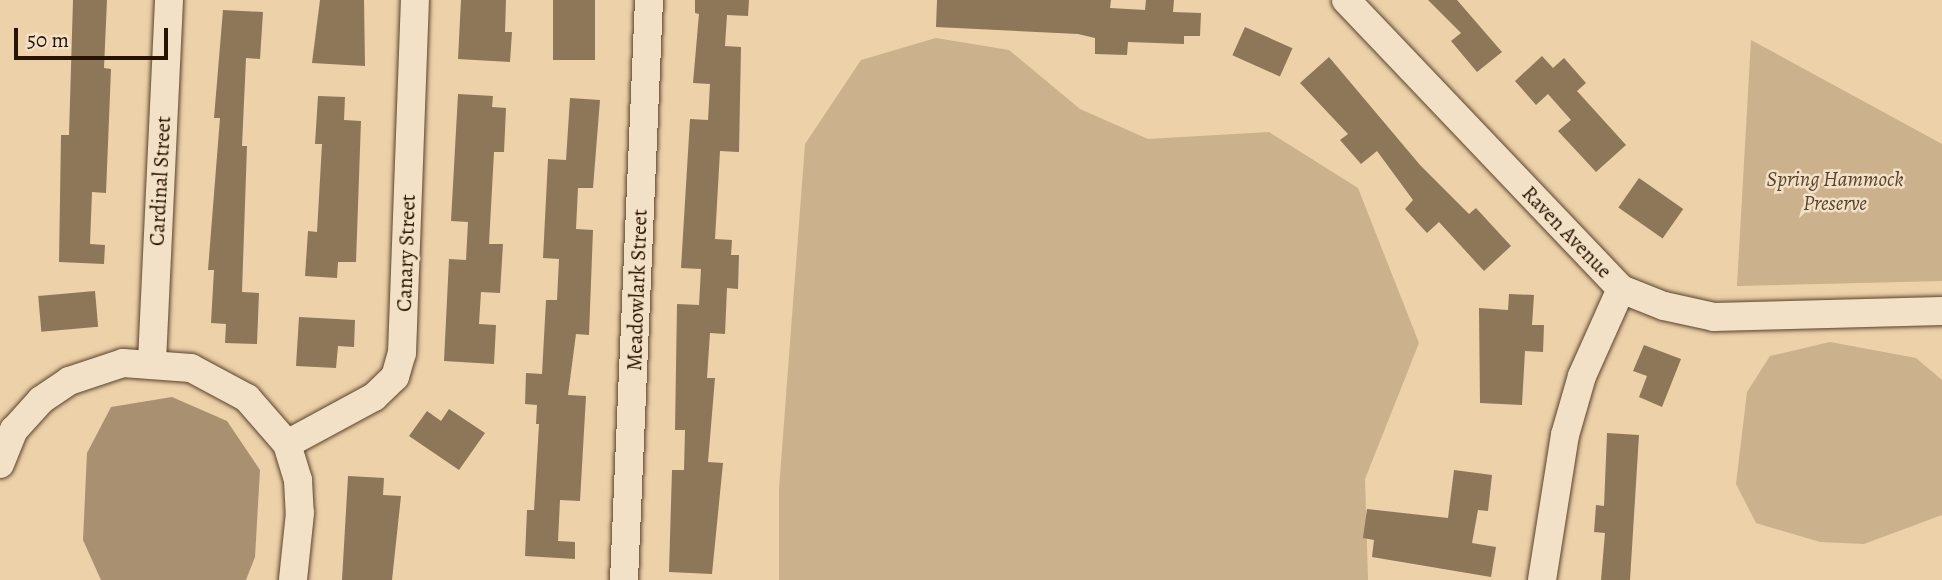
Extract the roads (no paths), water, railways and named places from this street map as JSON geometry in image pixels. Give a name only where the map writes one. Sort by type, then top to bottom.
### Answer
[{"type":"street","name":"Cardinal Street","points":[[152,361],[169,0]]},
{"type":"street","name":"Canary Street","points":[[287,444],[374,397],[395,377],[402,353],[415,0]]},
{"type":"street","name":"Meadowlark Street","points":[[624,580],[649,0]]},
{"type":"street","name":"Raven Avenue","points":[[1346,0],[1621,289],[1664,306],[1714,317],[1942,311]]},
{"type":"street","points":[[1542,580],[1565,435],[1582,376],[1621,289]]},
{"type":"street","points":[[0,464],[7,426],[69,381],[123,363],[152,361],[191,368],[222,382],[269,418],[287,444],[298,480],[300,513],[293,580]]},
{"type":"park label","name":"Spring Hammock Preserve","points":[[1835,191]]}]
